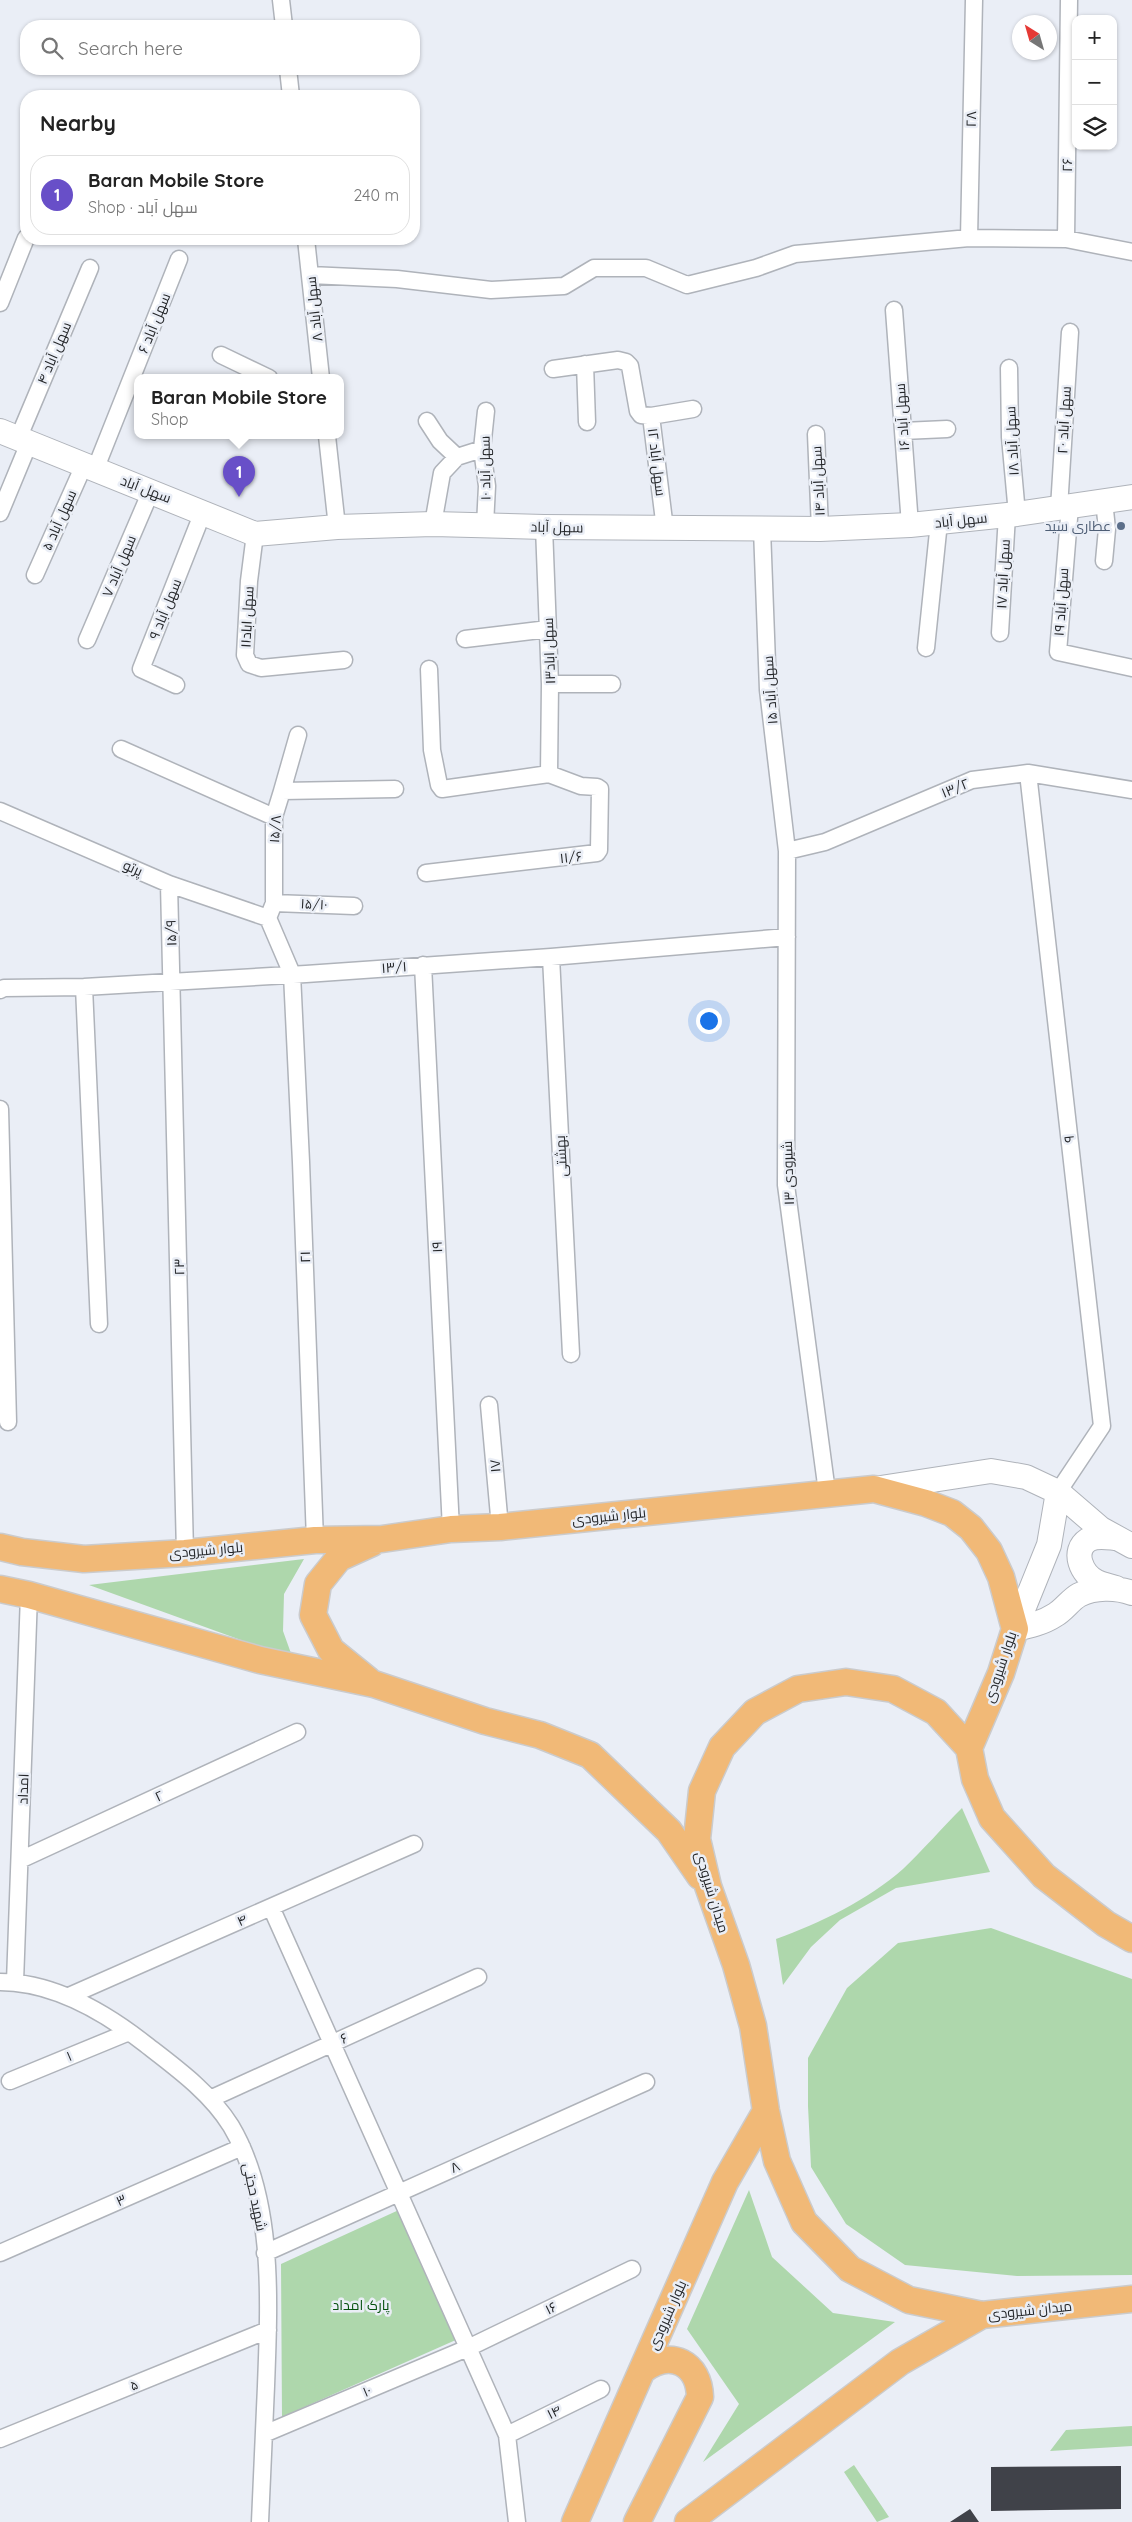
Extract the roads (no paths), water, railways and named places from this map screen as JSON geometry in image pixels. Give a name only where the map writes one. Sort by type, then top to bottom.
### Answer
[{"type":"main road","name":"بلوار شیرودی","points":[[0,1548],[84,1559],[185,1553],[315,1540],[382,1539],[451,1529],[500,1527],[827,1492],[874,1489],[952,1512],[971,1528],[989,1552],[1001,1577],[1015,1629],[1001,1673],[969,1748]]},
{"type":"main road","points":[[374,1684],[331,1650],[312,1615],[318,1584],[339,1558],[382,1539]]},
{"type":"main road","points":[[0,1589],[29,1595],[260,1660],[374,1684],[485,1721],[540,1735],[590,1755],[669,1831],[708,1886]]},
{"type":"main road","name":"میدان شیرودی","points":[[969,1748],[936,1712],[893,1689],[846,1682],[798,1689],[755,1712],[722,1747],[702,1792],[697,1839],[708,1886],[736,1965],[753,2026],[766,2111],[777,2161],[804,2222],[850,2270],[909,2300],[982,2315],[1132,2299]]},
{"type":"main road","points":[[969,1748],[975,1778],[992,1818],[1044,1876],[1106,1924],[1132,1939]]},
{"type":"main road","name":"بلوار شیرودی","points":[[575,2522],[726,2182],[766,2111]]},
{"type":"main road","points":[[688,2522],[900,2362],[982,2315]]},
{"type":"main road","points":[[637,2522],[700,2397],[696,2377],[682,2363],[662,2360],[644,2370]]},
{"type":"street","points":[[281,0],[283,20]]},
{"type":"street","name":"۲۸","points":[[968,238],[974,0]]},
{"type":"street","name":"۲۶","points":[[1066,239],[1069,0]]},
{"type":"street","points":[[289,75],[290,90]]},
{"type":"street","points":[[310,275],[397,278],[491,290],[564,286],[594,268],[646,268],[688,285],[756,268],[794,254],[968,238],[1066,239],[1132,252]]},
{"type":"street","points":[[0,303],[23,245]]},
{"type":"street","name":"سهل آباد ۸","points":[[307,245],[321,374]]},
{"type":"street","name":"سهل آباد ۶","points":[[90,467],[180,259]]},
{"type":"street","name":"سهل آباد ۴","points":[[0,513],[16,438],[90,268]]},
{"type":"street","name":"سهل آباد ۱۶","points":[[894,310],[910,525]]},
{"type":"street","name":"سهل آباد ۲۰","points":[[1064,507],[1070,332]]},
{"type":"street","points":[[222,356],[260,374]]},
{"type":"street","name":"سهل آباد ۱۲","points":[[552,369],[618,360],[626,362],[630,366],[638,411],[641,416],[651,416],[665,529]]},
{"type":"street","points":[[585,364],[587,422]]},
{"type":"street","name":"سهل آباد ۱۸","points":[[1009,368],[1012,515]]},
{"type":"street","points":[[651,416],[693,409]]},
{"type":"street","name":"سهل آباد ۱۰","points":[[485,525],[487,486],[482,449],[486,411]]},
{"type":"street","points":[[427,422],[440,441],[458,457]]},
{"type":"street","points":[[903,432],[947,429]]},
{"type":"street","name":"سهل آباد ۱۴","points":[[816,434],[820,529]]},
{"type":"street","name":"سهل آباد","points":[[16,438],[255,534],[337,527],[433,524],[665,529],[820,529],[910,525],[1012,515],[1132,497]]},
{"type":"street","points":[[327,439],[337,527]]},
{"type":"street","points":[[433,524],[442,473],[458,457],[482,449]]},
{"type":"street","name":"سهل آباد ۵","points":[[35,575],[90,467]]},
{"type":"street","name":"سهل آباد ۷","points":[[87,640],[150,491]]},
{"type":"street","points":[[1104,501],[1107,529],[1104,561]]},
{"type":"street","name":"سهل آباد ۱۹","points":[[1064,507],[1058,652],[1132,668]]},
{"type":"street","name":"سهل آباد ۹","points":[[176,685],[140,669],[203,512]]},
{"type":"street","name":"سهل آباد ۱۷","points":[[1000,633],[1012,515]]},
{"type":"street","points":[[926,648],[939,522]]},
{"type":"street","name":"سهل اباد۱۳","points":[[544,527],[550,684],[549,774]]},
{"type":"street","name":"سهل آباد ۱۵","points":[[762,529],[768,690],[787,851]]},
{"type":"street","name":"سهل اباد۱۱","points":[[255,534],[249,581],[245,655],[249,664],[261,668],[344,660]]},
{"type":"street","points":[[465,639],[548,629]]},
{"type":"street","points":[[429,669],[432,750],[438,785],[442,789],[549,774]]},
{"type":"street","points":[[550,684],[612,684]]},
{"type":"street","name":"۱۵/۸","points":[[268,918],[274,903],[274,816],[298,735]]},
{"type":"street","points":[[121,750],[274,816]]},
{"type":"street","name":"۱۳/۲","points":[[787,851],[825,842],[972,780],[1028,773],[1132,790]]},
{"type":"street","name":"۹","points":[[1028,773],[1102,1426],[1058,1492]]},
{"type":"street","name":"۱۱/۶","points":[[426,873],[597,853],[599,850],[600,789],[597,787],[581,786],[549,774]]},
{"type":"street","points":[[282,791],[395,789]]},
{"type":"street","name":"پرتو","points":[[0,811],[169,884],[268,918]]},
{"type":"street","name":"شیرودی ۱۳","points":[[787,851],[786,1185],[827,1492]]},
{"type":"street","name":"۱۵/۹","points":[[169,884],[173,981]]},
{"type":"street","name":"۱۵/۱۰","points":[[274,903],[354,906]]},
{"type":"street","points":[[268,918],[292,974]]},
{"type":"street","name":"۱۳/۱","points":[[0,990],[4,988],[84,988],[551,958],[787,937]]},
{"type":"street","name":"بهشتی","points":[[551,958],[572,1354]]},
{"type":"street","name":"۱۹","points":[[423,965],[451,1529]]},
{"type":"street","name":"۲۱","points":[[292,974],[302,1162],[315,1540]]},
{"type":"street","name":"۲۳","points":[[173,981],[185,1553]]},
{"type":"street","points":[[84,988],[99,1324]]},
{"type":"street","points":[[0,1109],[8,1422]]},
{"type":"street","name":"۱۷","points":[[489,1405],[500,1527]]},
{"type":"street","points":[[874,1489],[991,1472],[1026,1477],[1058,1492],[1124,1542]]},
{"type":"street","points":[[1015,1629],[1049,1544],[1058,1492]]},
{"type":"street","points":[[1124,1542],[1100,1536],[1088,1540],[1079,1550],[1079,1560],[1084,1571],[1095,1582],[1128,1592]]},
{"type":"street","points":[[1015,1629],[1037,1624],[1056,1615],[1079,1596],[1096,1589],[1128,1592]]},
{"type":"street","name":"امداد","points":[[8,1982],[20,1860],[29,1595]]},
{"type":"street","name":"۲","points":[[20,1860],[297,1732]]},
{"type":"street","name":"۴","points":[[69,1996],[414,1844]]},
{"type":"street","points":[[271,1907],[470,2348],[507,2435],[517,2522]]},
{"type":"street","name":"۶","points":[[210,2099],[478,1977]]},
{"type":"street","name":"شهید حجتی","points":[[8,1982],[69,1996],[129,2032],[210,2099],[230,2125],[242,2147],[253,2174],[265,2253],[268,2330],[260,2522]]},
{"type":"street","name":"۱","points":[[10,2081],[129,2032]]},
{"type":"street","name":"۸","points":[[265,2253],[646,2082]]},
{"type":"street","name":"۳","points":[[0,2253],[242,2147]]},
{"type":"street","name":"۱۶","points":[[470,2348],[632,2269]]},
{"type":"street","name":"۵","points":[[0,2439],[268,2330]]},
{"type":"street","name":"۱۰","points":[[264,2434],[470,2348]]},
{"type":"street","name":"۱۴","points":[[507,2435],[601,2388]]},
{"type":"place","name":"Baran Mobile Store","points":[[239,497]]},
{"type":"place","name":"عطاری سید","points":[[1121,526]]},
{"type":"park label","name":"پارک امداد","points":[[361,2305]]}]
